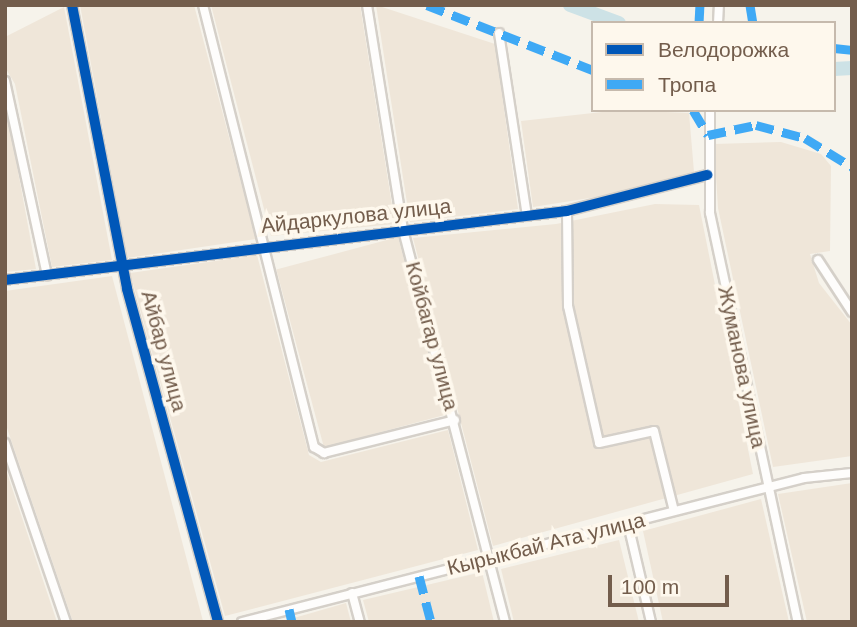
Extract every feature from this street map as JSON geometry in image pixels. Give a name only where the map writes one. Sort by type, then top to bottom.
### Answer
[{"type":"street","name":"Айбар улица","points":[[72,5],[122,266],[218,622]]},
{"type":"street","points":[[204,5],[314,447],[324,453],[454,420]]},
{"type":"street","name":"Койбагар улица","points":[[367,5],[403,230],[505,622]]},
{"type":"street","points":[[499,33],[527,216]]},
{"type":"street","points":[[5,81],[47,276]]},
{"type":"street","name":"Жуманова улица","points":[[710,112],[707,175],[767,487],[798,622]]},
{"type":"street","name":"Айдаркулова улица","points":[[5,280],[264,245],[567,211],[707,175]]},
{"type":"street","points":[[567,211],[568,306],[599,443],[654,431],[674,511]]},
{"type":"street","points":[[818,260],[852,312]]},
{"type":"street","points":[[5,443],[66,622]]},
{"type":"street","name":"Кырыкбай Ата улица","points":[[242,622],[767,487],[852,473]]},
{"type":"street","points":[[628,524],[651,622]]},
{"type":"street","points":[[352,593],[360,622]]},
{"type":"shaded area","points":[[80,5],[194,5],[256,239],[127,258]]},
{"type":"shaded area","points":[[211,5],[360,5],[395,224],[271,236]]},
{"type":"shaded area","points":[[376,5],[495,44],[518,209],[410,222]]},
{"type":"shaded area","points":[[64,7],[112,260],[52,267],[15,84],[6,69],[5,37]]},
{"type":"shaded area","points":[[5,101],[36,269],[5,272]]},
{"type":"shaded area","points":[[602,112],[689,113],[694,172],[647,189],[533,207],[521,121]]},
{"type":"shaded area","points":[[781,142],[821,154],[831,166],[830,251],[810,254],[819,283],[852,325],[852,456],[773,467],[718,208],[714,144]]},
{"type":"shaded area","points":[[655,204],[699,205],[753,474],[493,546],[413,238],[556,224]]},
{"type":"shaded area","points":[[398,237],[446,415],[324,447],[276,270]]},
{"type":"shaded area","points":[[257,255],[309,455],[321,462],[448,430],[478,550],[225,616],[130,273]]},
{"type":"shaded area","points":[[112,276],[203,621],[201,622],[73,622],[5,422],[5,291]]},
{"type":"shaded area","points":[[5,467],[57,622],[5,622]]},
{"type":"shaded area","points":[[852,483],[852,622],[807,622],[778,494]]},
{"type":"shaded area","points":[[761,499],[789,622],[663,622],[643,531]]},
{"type":"shaded area","points":[[619,540],[639,622],[514,622],[501,569]]},
{"type":"shaded area","points":[[482,572],[494,622],[369,622],[363,600]]},
{"type":"shaded area","points":[[346,603],[351,622],[280,622]]},
{"type":"waterway","points":[[570,5],[614,21]]},
{"type":"waterway","points":[[836,69],[852,68]]},
{"type":"marked path","points":[[427,5],[591,69]]},
{"type":"marked path","points":[[699,21],[700,5]]},
{"type":"marked path","points":[[750,5],[753,21]]},
{"type":"marked path","points":[[836,48],[852,50]]},
{"type":"marked path","points":[[694,112],[708,135],[756,125],[805,138],[852,167]]},
{"type":"marked path","points":[[419,576],[431,622]]},
{"type":"marked path","points":[[289,609],[292,622]]},
{"type":"cycle path","points":[[72,5],[127,289],[218,622]]},
{"type":"cycle path","points":[[5,280],[567,211],[707,175]]}]
